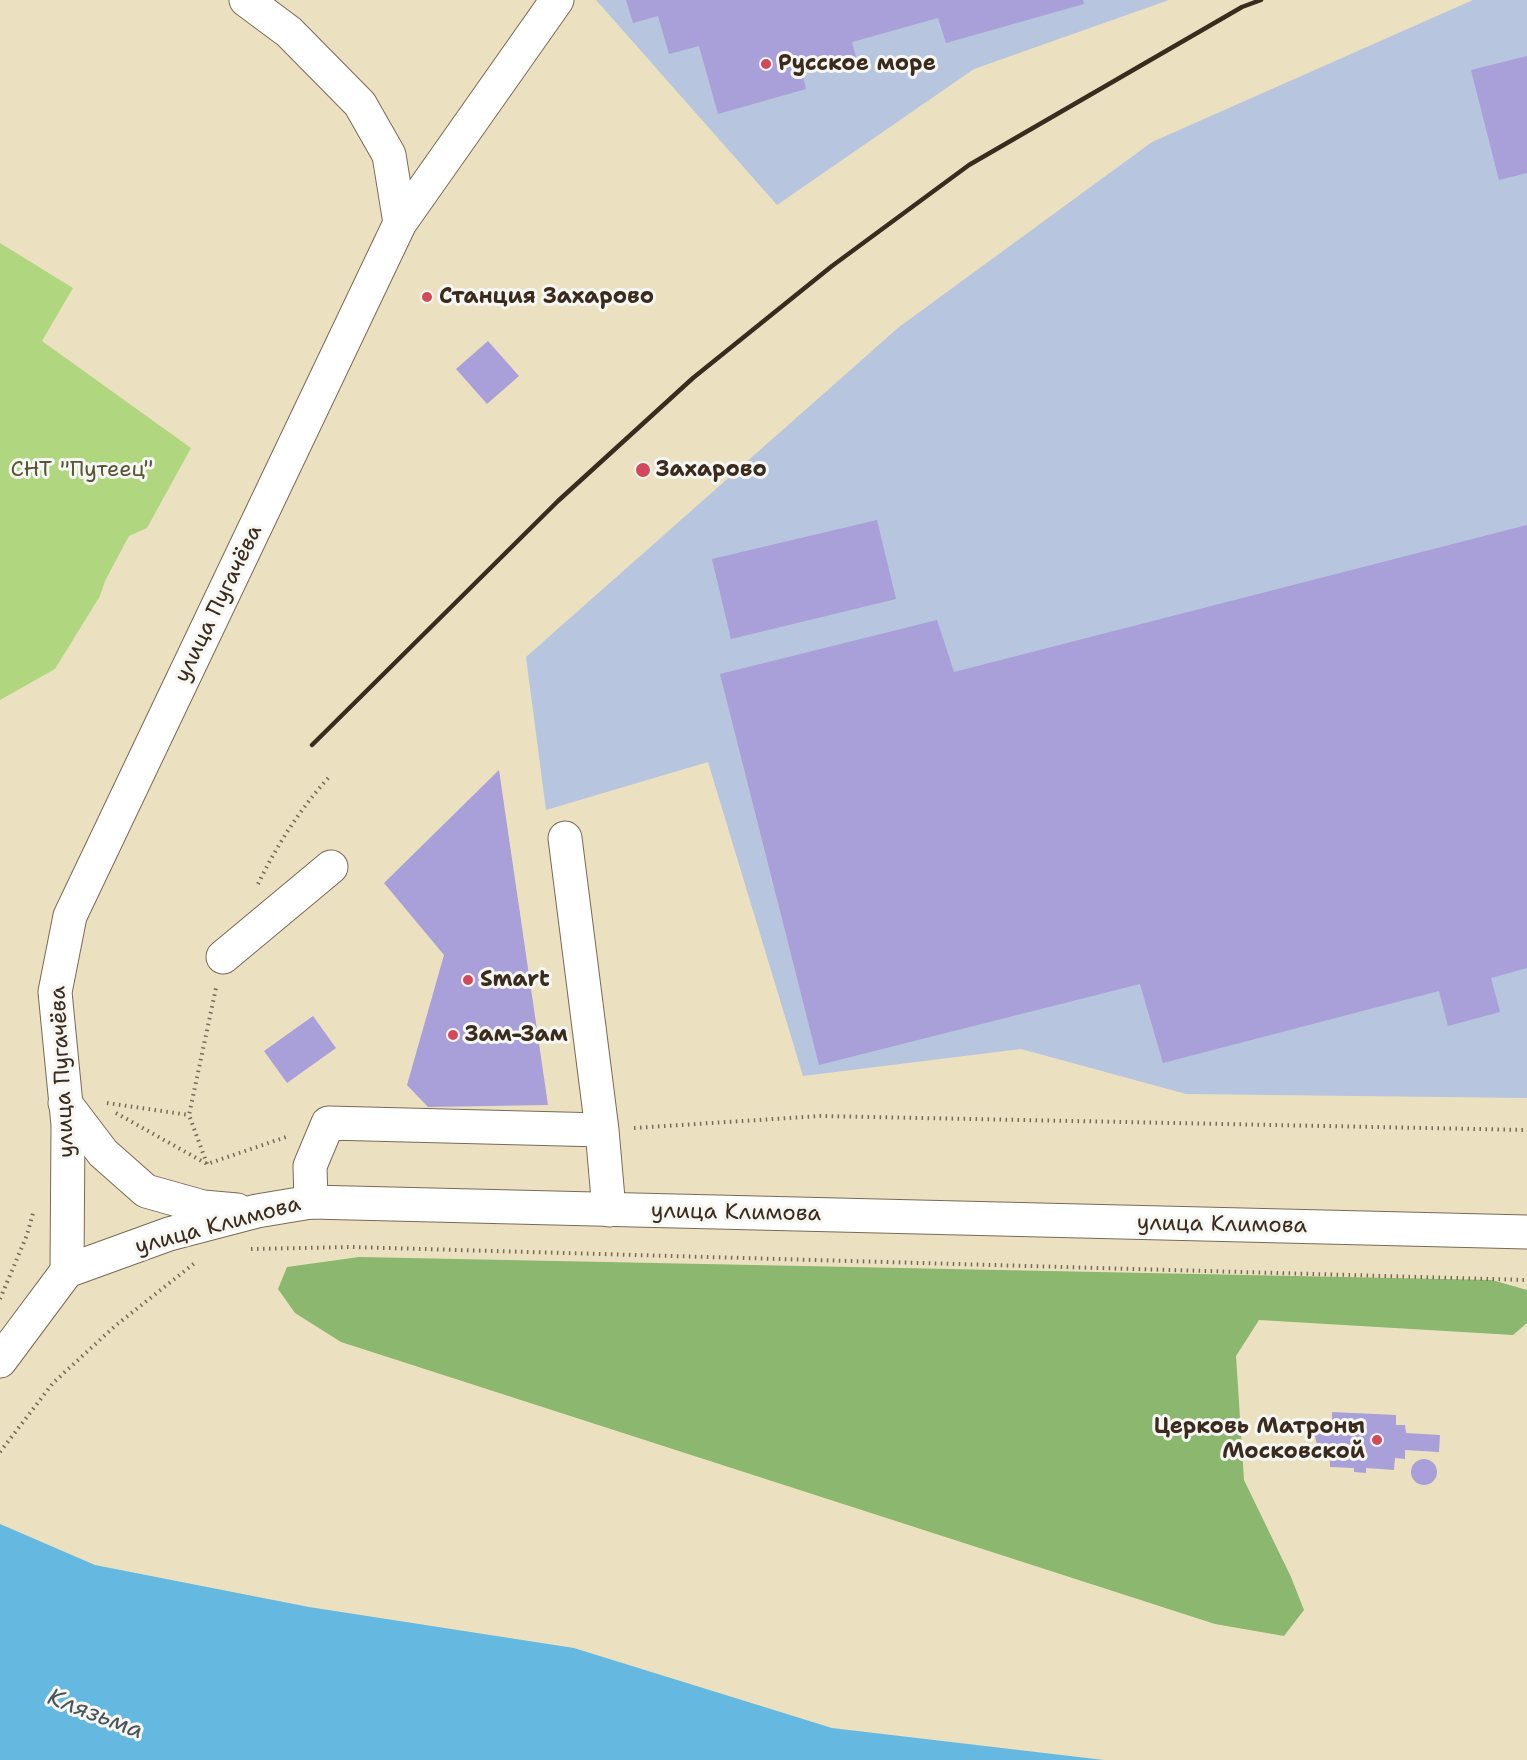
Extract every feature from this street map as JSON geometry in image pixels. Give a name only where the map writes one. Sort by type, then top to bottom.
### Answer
[{"type":"main road","points":[[246,0],[289,32],[360,104],[389,154],[400,223]]},
{"type":"main road","name":"улица Пугачёва","points":[[67,1271],[68,1125],[55,992],[69,916],[236,595],[400,223],[557,0]]},
{"type":"main road","points":[[565,838],[602,1130],[609,1210]]},
{"type":"main road","points":[[223,957],[331,867]]},
{"type":"main road","points":[[65,1103],[103,1153],[146,1191],[203,1207],[257,1211]]},
{"type":"main road","points":[[311,1202],[310,1166],[328,1123],[602,1130]]},
{"type":"main road","name":"улица Климова","points":[[67,1271],[169,1234],[257,1211],[311,1202],[1527,1232]]},
{"type":"main road","points":[[0,1361],[67,1271]]},
{"type":"path","points":[[254,892],[275,849],[312,795],[330,776]]},
{"type":"path","points":[[207,1164],[189,1115],[223,957]]},
{"type":"path","points":[[106,1103],[189,1115]]},
{"type":"path","points":[[115,1113],[207,1164],[328,1123]]},
{"type":"path","points":[[602,1130],[820,1116],[1527,1130]]},
{"type":"path","points":[[243,1249],[351,1246],[1527,1280]]},
{"type":"path","points":[[0,1452],[52,1383],[115,1326],[198,1260]]},
{"type":"shaded area","points":[[596,0],[1169,0],[974,69],[777,205]]},
{"type":"shaded area","points":[[1473,0],[1527,0],[1527,1098],[1186,1094],[1021,1049],[803,1076],[708,762],[546,810],[526,657],[899,327],[1152,142]]},
{"type":"green space","name":"СНТ \"Путеец\"","points":[[0,243],[73,288],[42,341],[191,448],[147,528],[129,536],[105,581],[100,596],[55,669],[0,700]]},
{"type":"green space","points":[[359,1257],[1492,1280],[1527,1290],[1527,1323],[1513,1335],[1259,1320],[1236,1356],[1244,1480],[1291,1577],[1304,1610],[1284,1636],[1215,1624],[341,1342],[295,1313],[278,1289],[287,1267]]},
{"type":"water","name":"Клязьма","points":[[0,1524],[95,1565],[309,1607],[574,1648],[832,1728],[1104,1760],[0,1760]]},
{"type":"building","name":"Русское море","points":[[626,0],[1083,0],[1084,4],[946,43],[938,18],[852,42],[856,57],[802,72],[806,89],[718,114],[699,46],[669,54],[658,16],[633,23]]},
{"type":"building","points":[[1527,56],[1527,173],[1499,180],[1471,70]]},
{"type":"building","points":[[488,341],[519,376],[487,404],[456,369]]},
{"type":"building","points":[[877,520],[896,599],[731,639],[712,559]]},
{"type":"building","points":[[1527,525],[1527,968],[1491,978],[1500,1012],[1448,1026],[1439,991],[1163,1063],[1140,984],[819,1065],[720,674],[937,620],[954,672]]},
{"type":"building","points":[[499,770],[548,1105],[428,1107],[407,1085],[444,955],[384,883]]},
{"type":"building","points":[[313,1016],[336,1048],[287,1083],[264,1051]]},
{"type":"building","name":"Церковь Матроны Московской","points":[[1332,1412],[1396,1415],[1396,1425],[1405,1425],[1406,1433],[1440,1435],[1439,1452],[1405,1450],[1405,1459],[1395,1458],[1394,1470],[1366,1468],[1366,1473],[1354,1472],[1354,1468],[1330,1467],[1330,1459],[1318,1449],[1315,1436],[1322,1424],[1332,1419]]},
{"type":"building","points":[[1424,1459],[1433,1463],[1437,1472],[1433,1481],[1424,1485],[1415,1481],[1411,1472],[1415,1463]]},
{"type":"railway","points":[[312,745],[558,501],[693,378],[832,266],[969,165],[1242,7],[1261,0]]},
{"type":"place","name":"Русское море","points":[[766,64]]},
{"type":"place","name":"Станция Захарово","points":[[427,297]]},
{"type":"place","name":"Захарово","points":[[643,470]]},
{"type":"place","name":"Smart","points":[[468,980]]},
{"type":"place","name":"Зам-Зам","points":[[453,1035]]},
{"type":"place","name":"Церковь Матроны Московской","points":[[1377,1440]]}]
